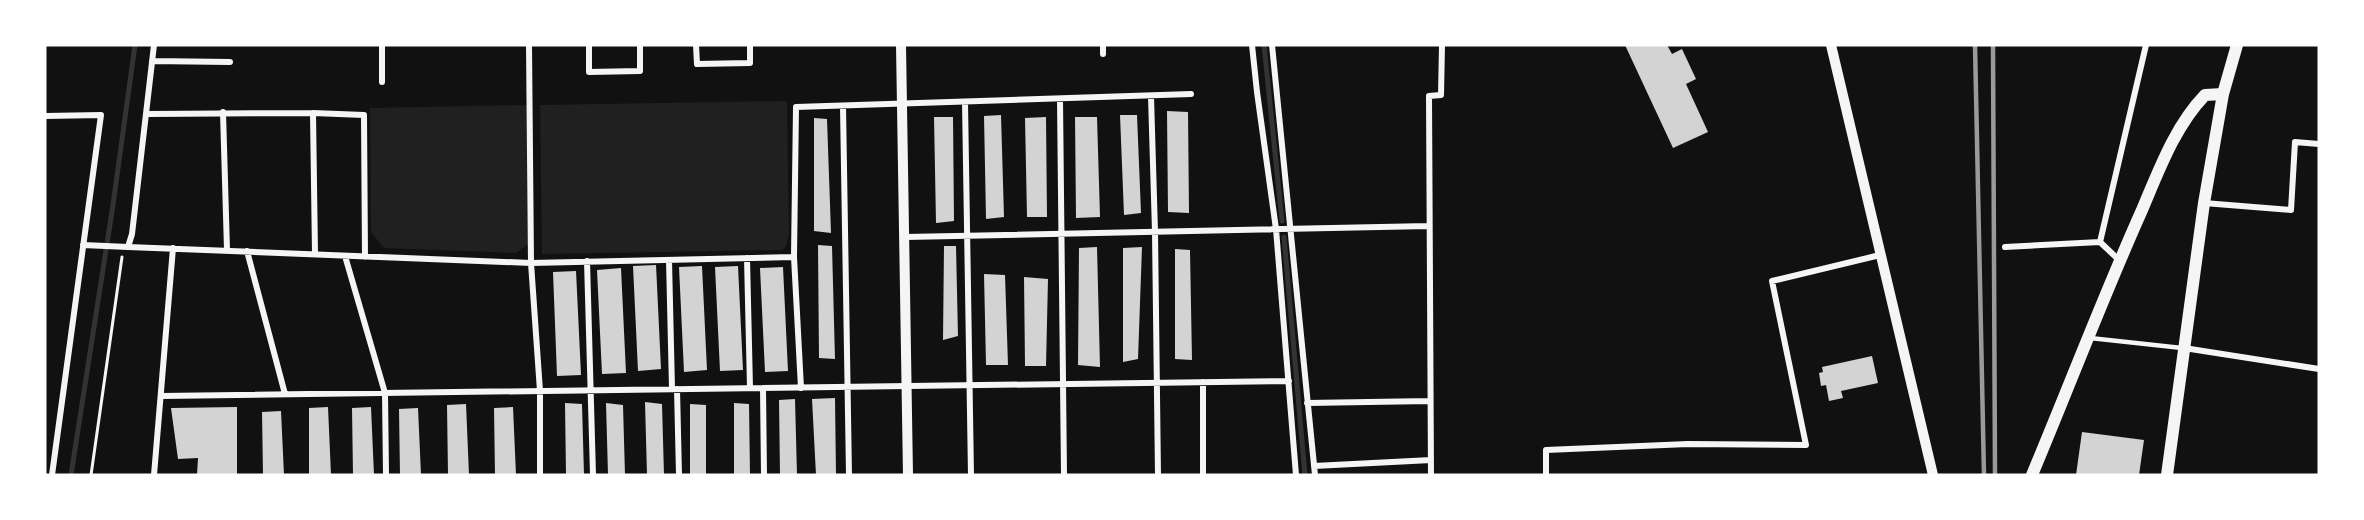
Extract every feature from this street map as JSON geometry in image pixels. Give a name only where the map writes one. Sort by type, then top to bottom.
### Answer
[{"type":"main road","points":[[2167,475],[2204,203],[2223,94],[2237,45]]},
{"type":"main road","points":[[2032,475],[2090,338],[2119,260],[2166,156],[2193,108],[2205,95],[2223,94]]},
{"type":"street","points":[[126,247],[132,234],[154,45]]},
{"type":"street","points":[[382,45],[382,81]]},
{"type":"street","points":[[529,45],[531,262],[540,391],[540,475]]},
{"type":"street","points":[[588,45],[589,72],[640,70],[640,45]]},
{"type":"street","points":[[696,45],[697,64],[750,63],[750,45]]},
{"type":"street","points":[[901,45],[908,475]]},
{"type":"street","points":[[1103,45],[1103,54]]},
{"type":"street","points":[[1252,45],[1276,229],[1296,475]]},
{"type":"street","points":[[1272,45],[1314,475]]},
{"type":"street","points":[[1431,475],[1429,96],[1442,95],[1442,45]]},
{"type":"street","points":[[1830,45],[1933,475]]},
{"type":"street","points":[[2100,242],[2146,45]]},
{"type":"street","points":[[152,61],[230,62]]},
{"type":"street","points":[[801,388],[794,257],[795,107],[1191,94]]},
{"type":"street","points":[[1151,96],[1158,475]]},
{"type":"street","points":[[1059,99],[1064,475]]},
{"type":"street","points":[[965,102],[970,475]]},
{"type":"street","points":[[843,106],[849,475]]},
{"type":"street","points":[[147,114],[224,112],[364,115],[365,257]]},
{"type":"street","points":[[224,112],[227,250]]},
{"type":"street","points":[[313,113],[315,254]]},
{"type":"street","points":[[45,116],[101,115],[52,475]]},
{"type":"street","points":[[2204,203],[2291,210],[2295,142],[2319,144]]},
{"type":"street","points":[[905,237],[1429,226]]},
{"type":"street","points":[[2005,247],[2100,242],[2119,260]]},
{"type":"street","points":[[83,245],[531,262],[794,257]]},
{"type":"street","points":[[154,475],[173,248]]},
{"type":"street","points":[[247,251],[285,394]]},
{"type":"street","points":[[1546,475],[1546,450],[1688,444],[1806,445],[1773,282],[1880,255]]},
{"type":"street","points":[[345,256],[385,393],[387,475]]},
{"type":"street","points":[[747,258],[750,388]]},
{"type":"street","points":[[669,260],[679,475]]},
{"type":"street","points":[[587,261],[592,475]]},
{"type":"street","points":[[2184,348],[2319,369]]},
{"type":"street","points":[[161,396],[1289,381]]},
{"type":"street","points":[[1203,382],[1203,475]]},
{"type":"street","points":[[763,388],[764,475]]},
{"type":"street","points":[[1307,403],[1430,401]]},
{"type":"street","points":[[1314,466],[1431,460]]},
{"type":"lane","points":[[2090,338],[2184,348]]},
{"type":"path","points":[[90,475],[126,247]]},
{"type":"shaded area","points":[[787,101],[789,234],[786,246],[782,250],[542,254],[540,105]]},
{"type":"shaded area","points":[[527,105],[528,244],[516,253],[384,248],[371,232],[370,108]]},
{"type":"building","points":[[1625,45],[1667,45],[1672,54],[1682,49],[1696,79],[1686,84],[1708,132],[1673,148]]},
{"type":"building","points":[[1167,111],[1188,112],[1189,213],[1168,212]]},
{"type":"building","points":[[1001,115],[1004,217],[986,219],[984,116]]},
{"type":"building","points":[[1120,115],[1137,115],[1141,213],[1124,215]]},
{"type":"building","points":[[934,117],[953,117],[954,221],[936,223]]},
{"type":"building","points":[[1046,117],[1047,217],[1027,217],[1025,118]]},
{"type":"building","points":[[1075,117],[1097,117],[1100,217],[1076,218]]},
{"type":"building","points":[[814,118],[827,119],[831,233],[814,231]]},
{"type":"building","points":[[818,245],[832,246],[835,359],[819,358]]},
{"type":"building","points":[[944,246],[956,246],[958,336],[943,340]]},
{"type":"building","points":[[1097,247],[1100,367],[1078,365],[1079,248]]},
{"type":"building","points":[[1142,247],[1138,359],[1123,362],[1123,248]]},
{"type":"building","points":[[1175,249],[1190,250],[1192,360],[1175,359]]},
{"type":"building","points":[[656,265],[661,369],[638,371],[633,266]]},
{"type":"building","points":[[702,266],[707,370],[684,372],[679,267]]},
{"type":"building","points":[[738,266],[743,370],[720,371],[715,267]]},
{"type":"building","points":[[783,267],[788,371],[765,372],[760,268]]},
{"type":"building","points":[[621,268],[626,373],[602,374],[597,270]]},
{"type":"building","points":[[576,271],[581,375],[557,376],[553,272]]},
{"type":"building","points":[[984,274],[1005,275],[1008,365],[986,365]]},
{"type":"building","points":[[1024,277],[1048,279],[1046,366],[1025,366]]},
{"type":"building","points":[[1872,356],[1878,383],[1841,391],[1843,398],[1829,401],[1826,385],[1821,386],[1819,373],[1823,372],[1822,367]]},
{"type":"building","points":[[835,398],[836,475],[816,475],[812,399]]},
{"type":"building","points":[[795,399],[797,475],[780,475],[779,400]]},
{"type":"building","points":[[645,402],[662,404],[664,475],[647,475]]},
{"type":"building","points":[[565,403],[582,404],[584,475],[566,475]]},
{"type":"building","points":[[606,403],[623,405],[625,475],[608,475]]},
{"type":"building","points":[[734,403],[749,404],[750,475],[734,475]]},
{"type":"building","points":[[466,404],[469,475],[448,475],[447,405]]},
{"type":"building","points":[[690,404],[706,405],[706,475],[690,475]]},
{"type":"building","points":[[237,407],[237,475],[197,475],[198,458],[178,459],[171,408]]},
{"type":"building","points":[[328,407],[331,475],[309,475],[309,408]]},
{"type":"building","points":[[371,407],[374,475],[353,475],[352,408]]},
{"type":"building","points":[[513,407],[516,475],[495,475],[494,408]]},
{"type":"building","points":[[418,408],[421,475],[400,475],[399,409]]},
{"type":"building","points":[[281,411],[284,475],[263,475],[262,412]]},
{"type":"building","points":[[2082,432],[2144,440],[2139,475],[2076,475]]},
{"type":"waterway","points":[[71,475],[135,45]]},
{"type":"waterway","points":[[1264,45],[1282,221]]},
{"type":"waterway","points":[[1284,237],[1305,475]]},
{"type":"railway","points":[[1975,45],[1984,475]]},
{"type":"railway","points":[[1993,45],[1995,475]]}]
